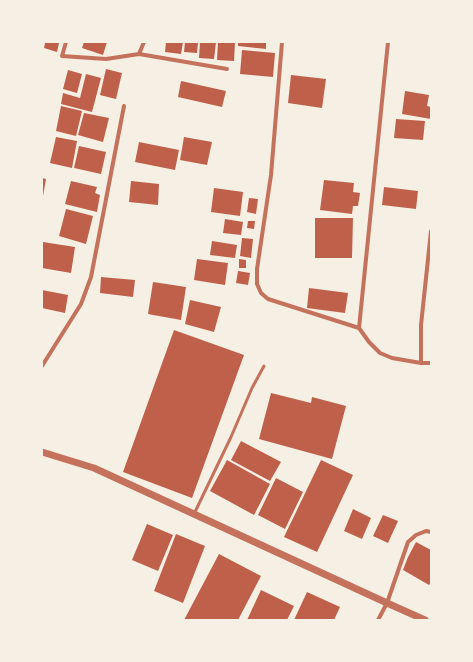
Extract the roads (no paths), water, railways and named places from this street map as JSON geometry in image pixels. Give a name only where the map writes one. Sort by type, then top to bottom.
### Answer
[{"type":"street","points":[[66,42],[62,56],[106,59],[139,54],[227,69]]},
{"type":"street","points":[[139,54],[144,42]]},
{"type":"street","points":[[282,42],[271,175],[257,269],[257,284],[261,293],[268,299],[359,328],[369,342],[380,353],[392,358],[421,363],[431,363]]},
{"type":"street","points":[[359,328],[388,42]]},
{"type":"street","points":[[42,366],[81,304],[91,277],[124,106]]},
{"type":"street","points":[[421,363],[421,325],[431,231]]},
{"type":"street","points":[[42,452],[94,468],[426,620]]},
{"type":"street","points":[[378,620],[387,603],[408,542],[416,535],[431,532]]},
{"type":"lane","points":[[194,514],[231,437],[252,388],[264,366]]}]
